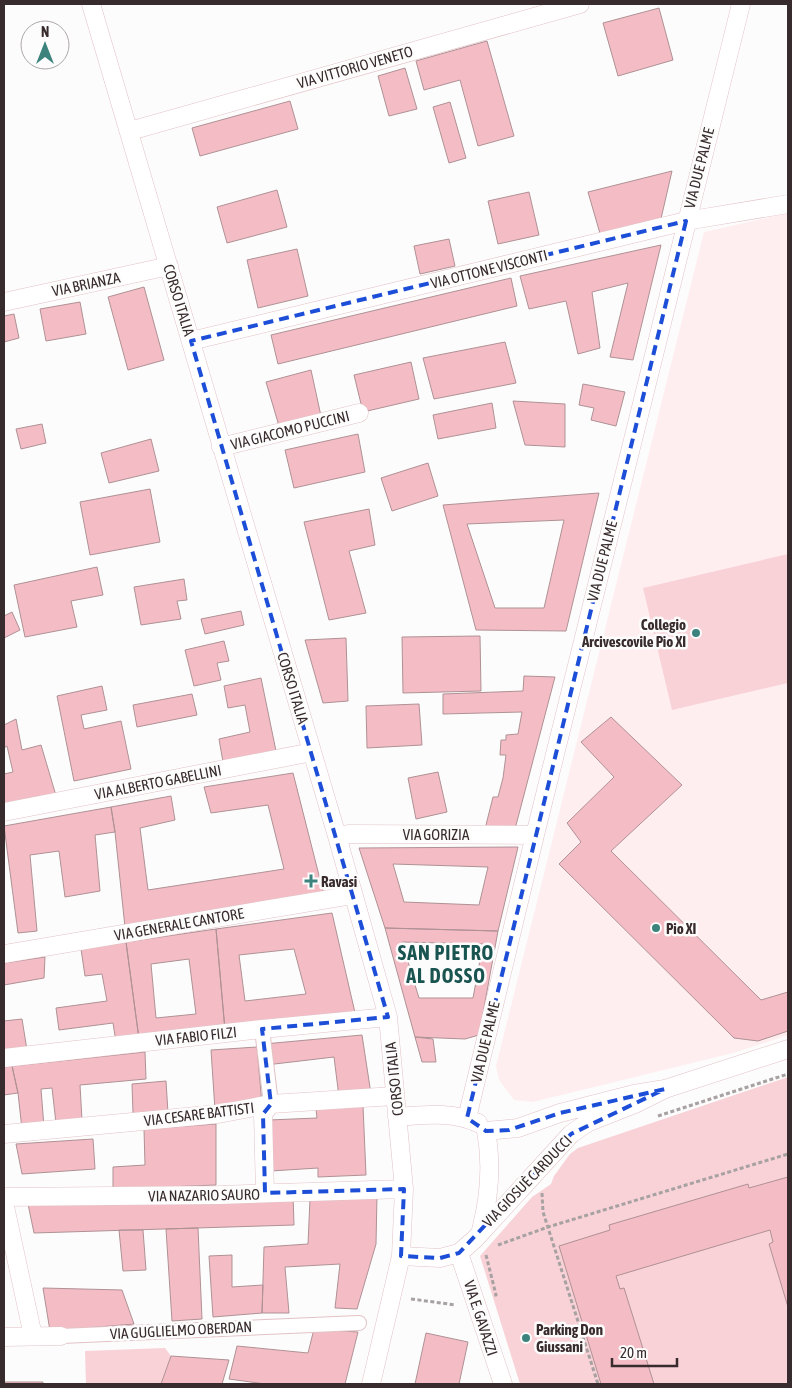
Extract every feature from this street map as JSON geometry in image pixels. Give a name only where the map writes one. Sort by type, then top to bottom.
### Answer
[{"type":"street","name":"CORSO ITALIA","points":[[91,4],[337,836],[388,1017],[404,1189],[401,1256],[371,1384]]},
{"type":"street","name":"VIA VITTORIO VENETO","points":[[130,131],[580,4]]},
{"type":"street","name":"VIA DUE PALME","points":[[467,1118],[686,221],[741,4]]},
{"type":"street","name":"VIA OTTONE VISCONTI","points":[[191,341],[686,221],[788,204]]},
{"type":"street","name":"VIA BRIANZA","points":[[4,302],[169,266]]},
{"type":"street","name":"VIA GIACOMO PUCCINI","points":[[222,448],[359,413]]},
{"type":"street","name":"VIA ALBERTO GABELLINI","points":[[4,812],[312,752]]},
{"type":"street","name":"VIA GORIZIA","points":[[337,836],[350,834],[535,835]]},
{"type":"street","name":"VIA GENERALE CANTORE","points":[[4,954],[354,895]]},
{"type":"street","name":"VIA FABIO FILZI","points":[[4,1058],[388,1017]]},
{"type":"street","points":[[262,1029],[271,1104],[263,1114],[265,1193]]},
{"type":"street","name":"VIA GIOSUÈ CARDUCCI","points":[[481,1231],[488,1204],[488,1144],[486,1131],[518,1128],[560,1113],[665,1089],[788,1049]]},
{"type":"street","name":"VIA GIOSUÈ CARDUCCI","points":[[481,1231],[571,1134],[587,1123],[665,1089]]},
{"type":"street","name":"VIA CESARE BATTISTI","points":[[4,1134],[218,1114],[271,1104],[394,1096]]},
{"type":"street","points":[[398,1117],[452,1115],[467,1118],[478,1123],[486,1131]]},
{"type":"street","name":"VIA NAZARIO SAURO","points":[[4,1197],[404,1189]]},
{"type":"street","points":[[4,1202],[33,1336]]},
{"type":"street","points":[[401,1256],[440,1258],[459,1252],[475,1239],[481,1231]]},
{"type":"street","name":"VIA E. GAVAZZI","points":[[459,1252],[503,1384]]},
{"type":"street","name":"VIA GUGLIELMO OBERDAN","points":[[4,1337],[359,1323]]},
{"type":"path","points":[[657,1117],[788,1074]]},
{"type":"path","points":[[548,1227],[788,1154]]},
{"type":"path","points":[[542,1190],[543,1212],[598,1384]]},
{"type":"highlighted area","points":[[686,221],[467,1118],[486,1131],[509,1130],[560,1113],[665,1089],[571,1134],[459,1253],[440,1258],[401,1256],[404,1189],[265,1193],[263,1114],[271,1104],[262,1029],[388,1017],[191,341]]},
{"type":"shaded area","name":"Collegio Arcivescovile Pio XI","points":[[788,213],[788,1035],[737,1052],[533,1102],[514,1100],[499,1080],[496,1066],[704,232]]},
{"type":"shaded area","points":[[788,554],[788,683],[672,710],[643,588]]},
{"type":"shaded area","points":[[788,1077],[788,1384],[520,1384],[480,1256],[532,1197],[551,1184],[554,1176],[570,1154],[578,1148]]},
{"type":"shaded area","points":[[165,1348],[171,1356],[161,1384],[86,1384],[85,1351]]},
{"type":"building","points":[[659,8],[673,60],[618,76],[603,23]]},
{"type":"building","points":[[487,41],[514,136],[478,146],[460,80],[424,90],[416,61]]},
{"type":"building","points":[[405,68],[417,109],[389,116],[378,76]]},
{"type":"building","points":[[290,101],[298,129],[200,156],[192,128]]},
{"type":"building","points":[[450,102],[466,158],[449,163],[433,107]]},
{"type":"building","points":[[672,171],[660,223],[601,237],[588,192]]},
{"type":"building","points":[[277,190],[287,227],[227,243],[217,207]]},
{"type":"building","points":[[529,192],[539,235],[498,244],[488,201]]},
{"type":"building","points":[[449,239],[455,266],[420,274],[414,246]]},
{"type":"building","points":[[661,245],[633,360],[610,357],[628,283],[592,292],[600,348],[578,354],[566,301],[529,309],[520,276]]},
{"type":"building","points":[[297,249],[308,296],[258,308],[247,260]]},
{"type":"building","points":[[511,278],[517,306],[278,364],[271,335]]},
{"type":"building","points":[[144,287],[164,360],[128,370],[108,297]]},
{"type":"building","points":[[80,302],[86,334],[46,341],[40,309]]},
{"type":"building","points":[[14,314],[19,338],[4,342],[4,316]]},
{"type":"building","points":[[505,342],[516,383],[434,399],[423,358]]},
{"type":"building","points":[[411,362],[419,399],[363,412],[354,375]]},
{"type":"building","points":[[311,370],[321,416],[279,426],[266,382]]},
{"type":"building","points":[[583,384],[625,392],[616,426],[591,420],[594,408],[579,405]]},
{"type":"building","points":[[513,401],[565,404],[565,447],[525,445]]},
{"type":"building","points":[[492,403],[496,428],[438,439],[433,415]]},
{"type":"building","points":[[42,424],[46,443],[21,449],[16,429]]},
{"type":"building","points":[[358,434],[365,472],[294,488],[285,450]]},
{"type":"building","points":[[151,439],[159,471],[109,483],[101,453]]},
{"type":"building","points":[[428,463],[438,496],[392,511],[381,478]]},
{"type":"building","points":[[150,489],[160,542],[90,555],[80,502]]},
{"type":"building","points":[[599,493],[566,631],[476,630],[443,505]],"holes":[[[564,520],[544,608],[495,608],[467,524]]]},
{"type":"building","points":[[369,509],[375,545],[349,551],[366,613],[329,620],[304,522]]},
{"type":"building","points":[[97,567],[103,595],[71,601],[77,627],[25,637],[14,585]]},
{"type":"building","points":[[184,579],[187,600],[177,601],[181,619],[141,625],[134,587]]},
{"type":"building","points":[[241,611],[244,625],[205,634],[201,619]]},
{"type":"building","points":[[12,612],[20,630],[4,638],[4,616]]},
{"type":"building","points":[[480,636],[481,691],[403,693],[402,637]]},
{"type":"building","points":[[346,638],[348,701],[323,703],[305,640]]},
{"type":"building","points":[[224,641],[229,661],[217,663],[221,680],[194,686],[185,650]]},
{"type":"building","points":[[524,676],[555,677],[515,829],[485,829],[493,797],[498,797],[503,778],[506,755],[500,755],[501,740],[506,740],[506,735],[518,734],[522,712],[443,714],[443,694],[523,691]]},
{"type":"building","points":[[261,678],[276,751],[223,762],[219,739],[250,732],[245,705],[228,708],[224,686]]},
{"type":"building","points":[[102,686],[107,710],[81,715],[84,729],[121,721],[131,769],[74,781],[57,696]]},
{"type":"building","points":[[192,694],[197,715],[137,727],[133,705]]},
{"type":"building","points":[[419,704],[422,745],[367,748],[366,706]]},
{"type":"building","name":"Pio XI","points":[[611,717],[682,785],[611,851],[761,1000],[788,992],[788,1031],[758,1041],[734,1038],[559,864],[581,842],[567,823],[614,777],[581,742]]},
{"type":"building","points":[[16,719],[22,750],[41,745],[57,799],[4,807],[4,774],[13,772],[7,746],[4,748],[4,725]]},
{"type":"building","points":[[438,772],[447,812],[416,819],[408,778]]},
{"type":"building","points":[[293,773],[325,899],[125,927],[111,807],[171,796],[175,820],[140,828],[148,890],[284,869],[268,805],[211,813],[204,787]]},
{"type":"building","points":[[111,807],[115,832],[95,835],[100,891],[65,897],[59,851],[30,855],[37,931],[18,933],[4,826]]},
{"type":"building","points":[[518,847],[498,931],[385,928],[359,848]],"holes":[[[393,864],[488,867],[479,905],[404,902]]]},
{"type":"building","points":[[332,913],[356,1017],[225,1030],[216,929]],"holes":[[[294,949],[306,994],[245,1001],[239,955]]]},
{"type":"building","points":[[385,928],[498,931],[479,1035],[465,1039],[415,1037]],"holes":[[[402,942],[483,944],[473,998],[419,998]]]},
{"type":"building","points":[[216,929],[225,1030],[139,1039],[126,942]],"holes":[[[189,959],[196,1014],[156,1018],[151,964]]]},
{"type":"building","points":[[126,942],[139,1039],[116,1042],[113,1023],[59,1030],[56,1008],[107,1001],[102,974],[85,976],[81,949]]},
{"type":"building","points":[[45,957],[44,978],[4,985],[4,963]]},
{"type":"building","points":[[22,1019],[27,1050],[4,1052],[4,1021]]},
{"type":"building","points":[[362,1035],[371,1094],[339,1097],[334,1057],[266,1065],[264,1044]]},
{"type":"building","points":[[415,1037],[433,1039],[436,1062],[422,1062]]},
{"type":"building","points":[[257,1047],[262,1105],[215,1110],[211,1050]]},
{"type":"building","points":[[145,1052],[146,1079],[80,1085],[82,1120],[56,1123],[52,1088],[41,1089],[44,1127],[22,1129],[18,1093],[12,1066]]},
{"type":"building","points":[[12,1066],[18,1093],[4,1095],[4,1067]]},
{"type":"building","points":[[166,1081],[168,1113],[133,1113],[132,1084]]},
{"type":"building","points":[[363,1106],[366,1175],[318,1177],[318,1168],[271,1171],[269,1120],[317,1118],[316,1109]]},
{"type":"building","points":[[216,1124],[216,1185],[113,1189],[113,1167],[145,1165],[144,1129]]},
{"type":"building","points":[[93,1139],[95,1169],[22,1174],[16,1144]]},
{"type":"building","points":[[788,1177],[788,1307],[769,1244],[773,1242],[770,1230],[616,1276],[620,1289],[624,1288],[654,1384],[601,1384],[559,1246],[610,1230],[609,1225],[748,1184],[749,1188]]},
{"type":"building","points":[[293,1195],[294,1225],[34,1233],[28,1204]]},
{"type":"building","points":[[377,1195],[376,1244],[357,1309],[335,1308],[340,1264],[285,1267],[289,1313],[262,1313],[264,1247],[308,1244],[310,1199]]},
{"type":"building","points":[[198,1228],[202,1319],[172,1321],[166,1229]]},
{"type":"building","points":[[119,1230],[143,1230],[146,1270],[123,1271]]},
{"type":"building","points":[[232,1255],[232,1287],[263,1285],[262,1313],[213,1317],[209,1256]]},
{"type":"building","points":[[43,1288],[122,1290],[134,1324],[50,1331]]},
{"type":"building","points":[[314,1329],[358,1332],[345,1384],[265,1384],[229,1379],[237,1346],[308,1353]]},
{"type":"building","points":[[426,1333],[468,1342],[459,1384],[415,1384]]},
{"type":"building","points":[[171,1356],[229,1360],[222,1384],[161,1384]]},
{"type":"building","points":[[4,1382],[43,1382],[43,1384],[4,1384]]},
{"type":"place","name":"Collegio Arcivescovile Pio XI","points":[[696,633]]},
{"type":"place","name":"Ravasi","points":[[311,881]]},
{"type":"place","name":"Pio XI","points":[[656,928]]},
{"type":"place","name":"Parking Don Giussani","points":[[526,1338]]},
{"type":"district","name":"SAN PIETRO AL DOSSO","points":[[446,964]]}]
